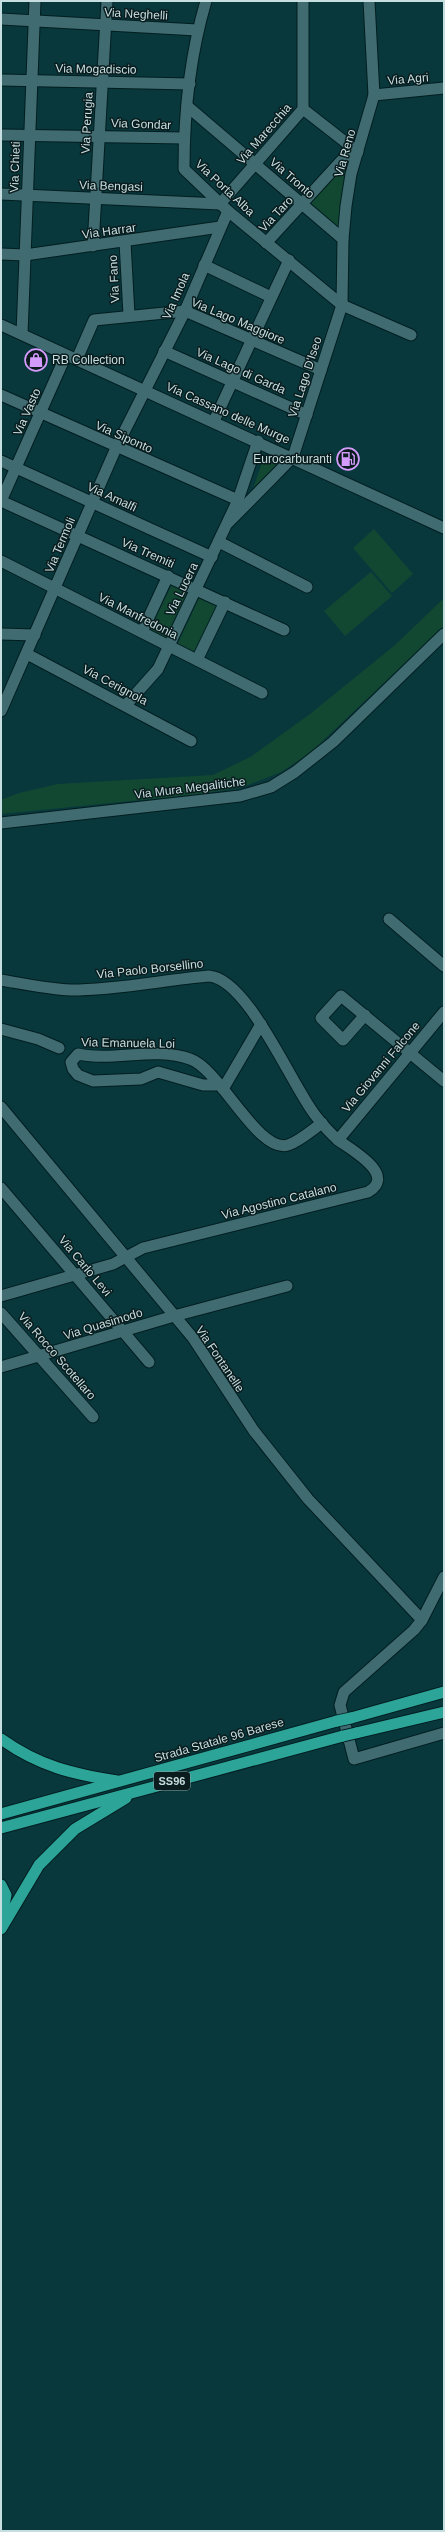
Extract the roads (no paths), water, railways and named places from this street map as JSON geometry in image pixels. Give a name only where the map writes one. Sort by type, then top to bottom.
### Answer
[{"type":"highway","name":"Strada Statale 96 Barese","points":[[1,1814],[444,1692]]},
{"type":"highway","name":"SS96","points":[[1,1828],[343,1736],[444,1712]]},
{"type":"highway","points":[[1,1740],[32,1759],[64,1772],[121,1781]]},
{"type":"highway","points":[[1,1929],[38,1865],[75,1829],[104,1810],[146,1788]]},
{"type":"highway","points":[[1,1885],[6,1895],[1,1920]]},
{"type":"street","name":"Via Chieti","points":[[22,334],[35,1]]},
{"type":"street","name":"Via Perugia","points":[[93,246],[107,1]]},
{"type":"street","name":"Via Porta Alba","points":[[206,1],[197,30],[187,106],[184,138],[184,169],[224,207],[342,305],[412,335]]},
{"type":"street","name":"Via Marecchia","points":[[224,207],[256,163],[303,109],[303,1]]},
{"type":"street","name":"Via Reno","points":[[342,305],[342,239],[351,174],[355,150],[374,95],[370,3]]},
{"type":"street","name":"Via Neghelli","points":[[1,19],[197,30]]},
{"type":"street","name":"Via Mogadiscio","points":[[1,80],[190,84]]},
{"type":"street","name":"Via Agri","points":[[374,95],[444,88]]},
{"type":"street","name":"Via Tronto","points":[[187,106],[256,163],[342,239]]},
{"type":"street","points":[[303,109],[355,150]]},
{"type":"street","name":"Via Gondar","points":[[1,135],[100,135],[184,138]]},
{"type":"street","name":"Via Taro","points":[[266,243],[355,150]]},
{"type":"street","name":"Via Bengasi","points":[[1,194],[96,198],[224,207]]},
{"type":"street","name":"Via Imola","points":[[145,390],[185,311],[220,227],[224,207]]},
{"type":"street","name":"Via Harrar","points":[[1,254],[25,255],[125,242],[220,227]]},
{"type":"street","name":"Via Fano","points":[[125,242],[129,315]]},
{"type":"street","points":[[214,421],[289,260]]},
{"type":"street","points":[[204,265],[271,297]]},
{"type":"street","name":"Via Lago D'Iseo","points":[[293,457],[342,305]]},
{"type":"street","name":"Via Lago Maggiore","points":[[77,360],[94,320],[129,315],[185,311],[321,370]]},
{"type":"street","name":"Via Cassano delle Murge","points":[[1,325],[293,457],[444,528]]},
{"type":"street","name":"Via Lago di Garda","points":[[164,351],[307,415]]},
{"type":"street","name":"Via Vasto","points":[[1,501],[66,355]]},
{"type":"street","name":"Via Termoli","points":[[1,711],[116,448],[145,390]]},
{"type":"street","name":"Via Siponto","points":[[1,394],[116,448],[238,500]]},
{"type":"street","name":"Via Lucera","points":[[126,705],[158,669],[228,523],[238,500],[258,441]]},
{"type":"street","name":"Via Lucera","points":[[228,523],[293,457]]},
{"type":"street","name":"Via Amalfi","points":[[1,461],[212,557]]},
{"type":"street","name":"Via Tremiti","points":[[1,501],[197,589],[284,630]]},
{"type":"street","points":[[219,542],[307,587]]},
{"type":"street","name":"Via Manfredonia","points":[[1,562],[262,693]]},
{"type":"street","name":"Via Lucera","points":[[142,632],[168,576]]},
{"type":"street","points":[[197,660],[225,602]]},
{"type":"street","points":[[1,634],[35,634]]},
{"type":"street","name":"Via Mura Megalitiche","points":[[1,823],[240,796],[271,787],[295,772],[333,742],[444,634]]},
{"type":"street","name":"Via Cerignola","points":[[26,654],[126,705],[191,741]]},
{"type":"street","points":[[389,919],[444,966]]},
{"type":"street","name":"Via Paolo Borsellino","points":[[1,980],[47,988],[72,990],[109,988],[216,976],[240,994],[261,1024],[299,1092],[322,1123],[338,1140]]},
{"type":"street","name":"Via Giovanni Falcone","points":[[338,1140],[444,1012]]},
{"type":"street","points":[[365,1015],[444,1081]]},
{"type":"street","points":[[221,1087],[261,1024]]},
{"type":"street","points":[[1,1029],[38,1039],[59,1048],[74,1058]]},
{"type":"street","name":"Via Emanuela Loi","points":[[221,1087],[203,1085],[158,1072],[141,1079],[93,1081],[78,1075],[73,1069],[74,1058],[167,1055],[189,1058],[204,1067],[221,1087],[253,1125],[276,1144],[288,1145],[322,1123]]},
{"type":"street","name":"Via Fontanelle","points":[[1,1107],[193,1338],[254,1431],[308,1499],[422,1620]]},
{"type":"street","name":"Via Agostino Catalano","points":[[127,1258],[143,1248],[372,1189],[376,1176],[372,1165],[338,1140]]},
{"type":"street","name":"Via Carlo Levi","points":[[1,1188],[149,1362]]},
{"type":"street","points":[[1,1296],[77,1276],[127,1258]]},
{"type":"street","name":"Via Quasimodo","points":[[1,1367],[174,1316],[287,1286]]},
{"type":"street","name":"Via Rocco Scotellaro","points":[[1,1313],[93,1417]]},
{"type":"street","points":[[444,1577],[422,1620],[414,1630],[344,1692],[340,1705],[354,1759],[444,1733]]},
{"type":"place","name":"RB Collection","points":[[36,360]]},
{"type":"place","name":"Eurocarburanti","points":[[348,459]]}]
